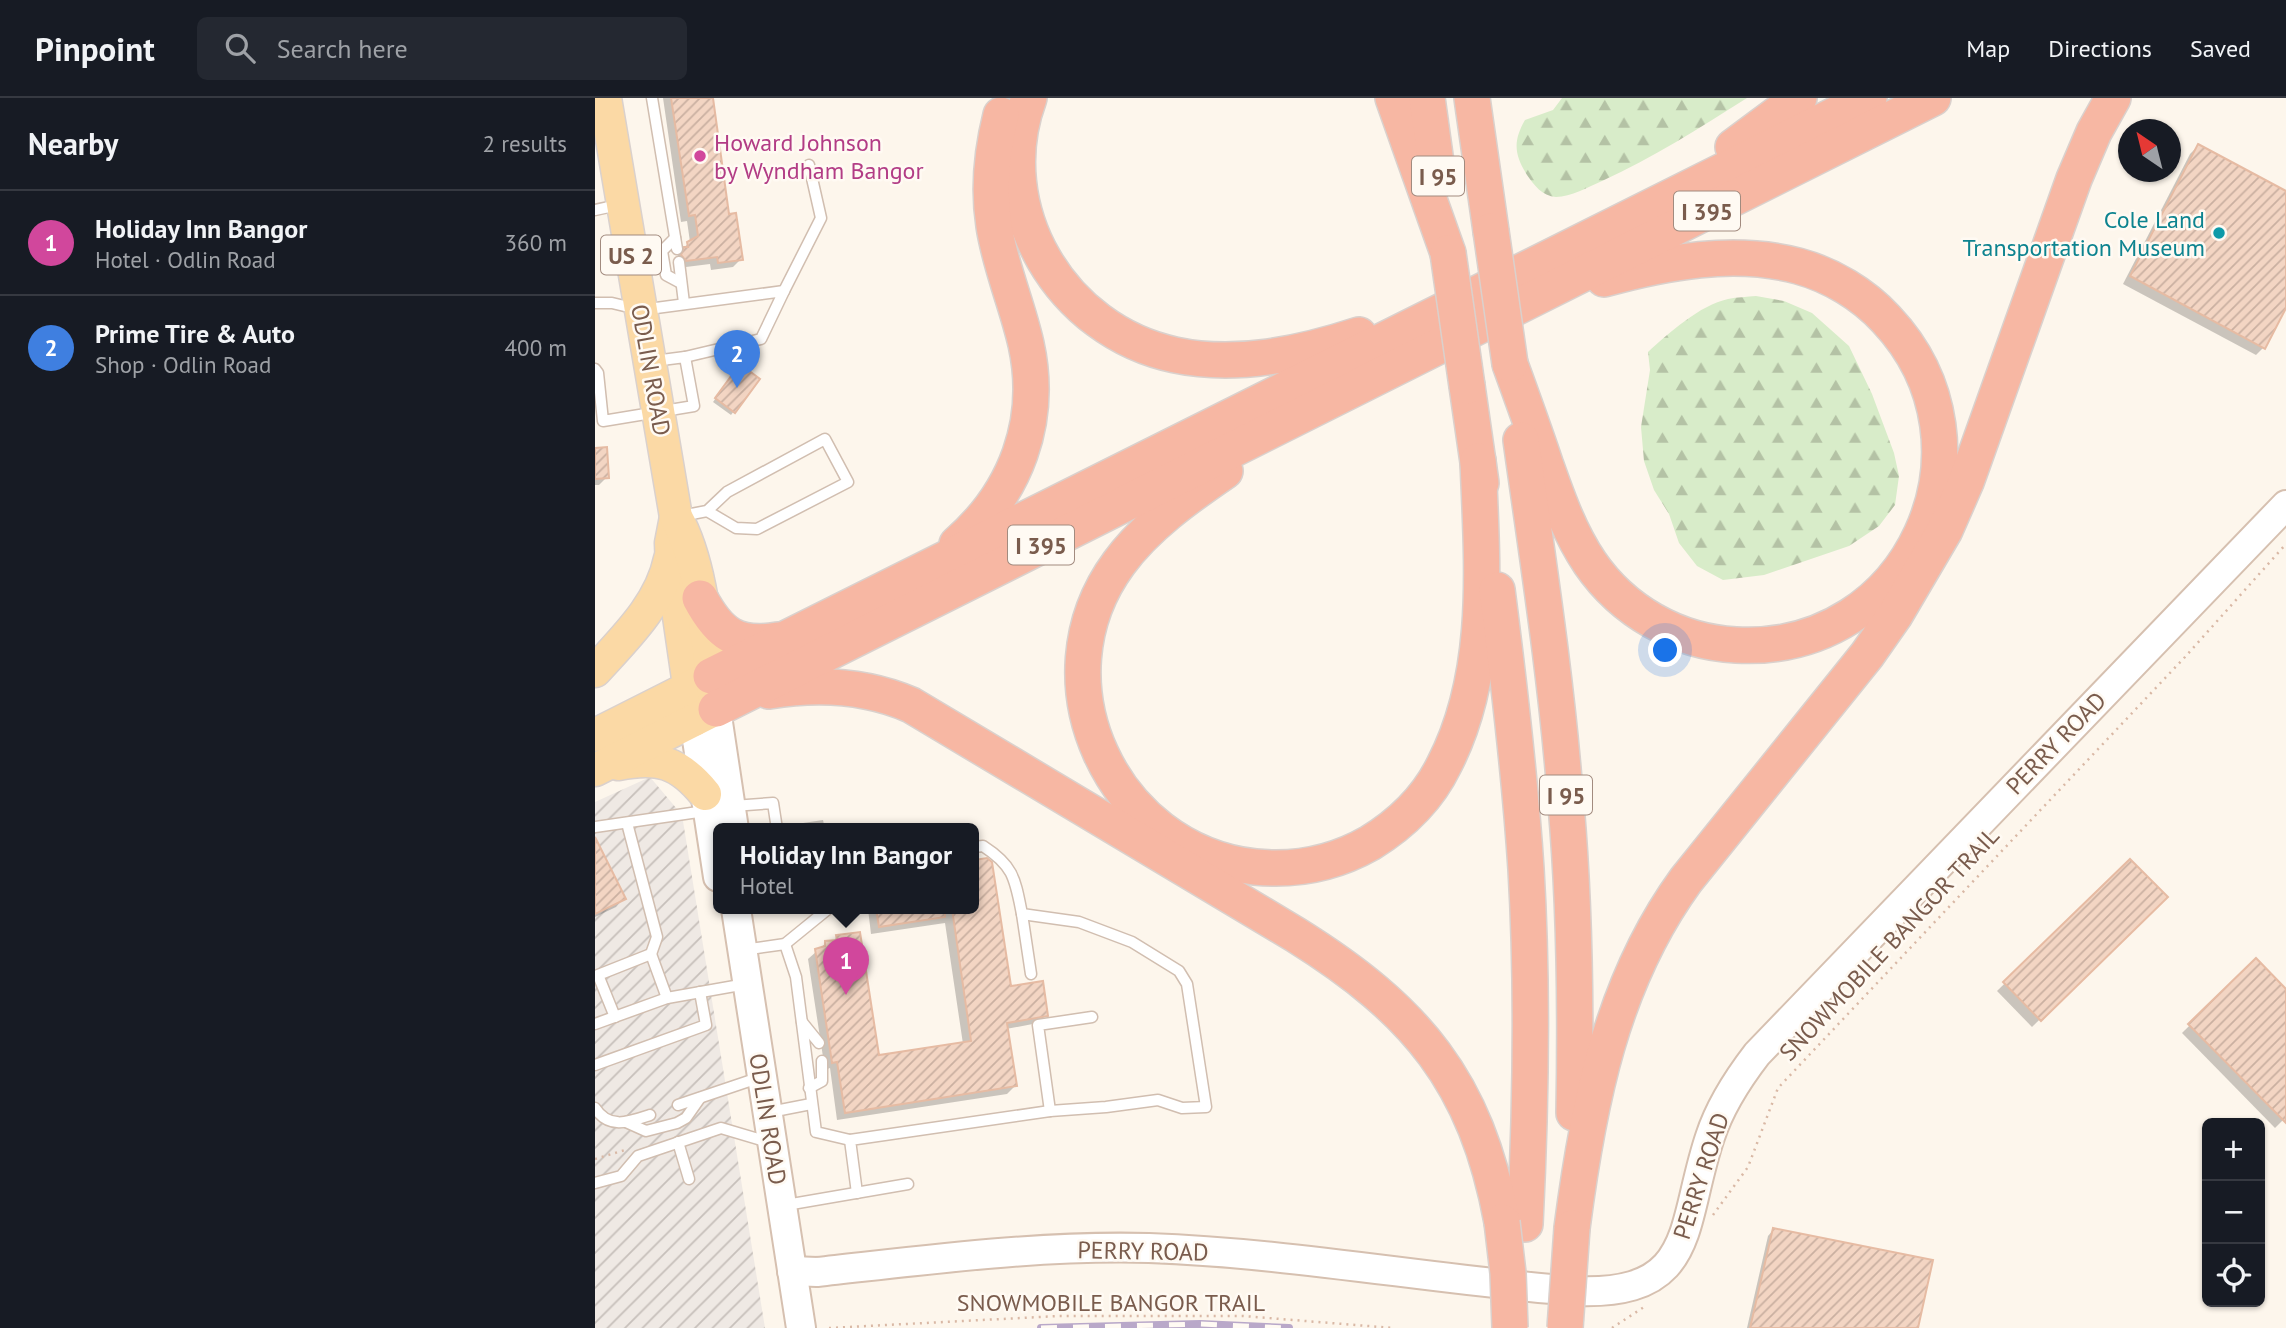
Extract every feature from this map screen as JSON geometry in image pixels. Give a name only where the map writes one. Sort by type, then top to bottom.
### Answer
[{"type":"highway","points":[[917,574],[972,531],[1000,497],[1021,456],[1031,417],[1032,393],[1028,356],[999,252],[991,199],[995,144],[1006,98]]},
{"type":"highway","points":[[1029,98],[1021,125],[1017,166],[1021,204],[1032,239],[1051,273],[1076,302],[1105,326],[1140,345],[1177,356],[1199,359],[1243,359],[1287,354],[1672,263],[1710,259],[1766,260],[1797,265],[1826,276],[1855,292],[1881,313],[1912,351],[1926,379],[1936,410],[1940,443],[1939,478],[1931,513],[1915,549],[1893,578],[1866,604],[1833,625],[1798,639],[1764,645],[1713,643],[1681,633],[1649,618],[1621,598],[1583,553],[1562,508],[1510,365]]},
{"type":"highway","points":[[1393,98],[1448,253]]},
{"type":"highway","name":"I 95","points":[[1427,98],[1510,693],[1526,870],[1531,1047],[1514,1223],[1516,1328]]},
{"type":"highway","name":"I 95","points":[[1474,98],[1546,621],[1571,864],[1575,1048],[1572,1228],[1565,1328]]},
{"type":"highway","points":[[1594,235],[1716,159],[1799,98]]},
{"type":"highway","name":"I 395","points":[[710,697],[1367,381],[1594,235],[1869,98]]},
{"type":"highway","name":"I 395","points":[[710,697],[789,638],[917,574],[1933,98]]},
{"type":"highway","points":[[1572,1228],[1587,1131],[1603,1055],[1623,996],[1641,956],[1661,917],[1686,880],[1867,654],[1920,576],[1945,530],[1966,482],[2078,167],[2113,98]]},
{"type":"highway","points":[[1367,381],[1273,439],[1182,502],[1131,548],[1099,595],[1089,622],[1084,651],[1083,687],[1089,720],[1099,751],[1115,780],[1137,807],[1163,831],[1192,849],[1219,860],[1263,868],[1295,867],[1338,858],[1365,846],[1392,828],[1422,798],[1449,755],[1465,713],[1473,678],[1481,595],[1478,461]]},
{"type":"highway","points":[[700,598],[716,624],[733,637],[753,643],[789,638]]},
{"type":"highway","points":[[710,697],[785,688],[831,686],[872,691],[911,705],[1351,970],[1409,1022],[1452,1079],[1480,1136],[1491,1171],[1514,1223],[1508,1273],[1510,1328]]},
{"type":"main road","name":"ODLIN ROAD","points":[[605,98],[609,207],[641,310],[676,517],[692,552],[700,598],[710,697]]},
{"type":"main road","name":"ODLIN ROAD","points":[[676,517],[671,555],[710,697]]},
{"type":"main road","name":"US 2","points":[[595,671],[650,607],[663,584],[671,555]]},
{"type":"main road","points":[[595,735],[710,697]]},
{"type":"main road","points":[[596,770],[710,697]]},
{"type":"main road","points":[[596,770],[631,761],[664,762],[689,776],[719,810]]},
{"type":"street","name":"PERRY ROAD","points":[[792,1271],[817,1272],[1004,1253],[1147,1248],[1291,1259],[1575,1291],[1611,1292],[1646,1283],[1668,1265],[1678,1250],[1714,1124],[1737,1081],[1757,1054],[2286,505]]},
{"type":"street","name":"ODLIN ROAD","points":[[710,697],[719,810]]},
{"type":"street","name":"ODLIN ROAD","points":[[737,914],[801,1328]]},
{"type":"lane","points":[[652,98],[676,243],[662,251],[666,275],[681,283]]},
{"type":"lane","points":[[649,361],[685,356],[761,338],[821,218],[809,165]]},
{"type":"lane","points":[[678,262],[684,303]]},
{"type":"lane","points":[[595,303],[612,303],[641,310],[783,291]]},
{"type":"lane","points":[[595,369],[598,373],[603,421],[694,406],[685,356]]},
{"type":"lane","points":[[676,517],[707,511],[727,492],[825,439],[848,482],[757,529],[736,528],[707,511]]},
{"type":"lane","points":[[595,827],[773,803],[776,823]]},
{"type":"lane","points":[[627,823],[657,937],[651,954],[667,998]]},
{"type":"lane","points":[[979,846],[996,854],[1014,874],[1031,974]]},
{"type":"lane","points":[[742,950],[785,944],[822,914]]},
{"type":"lane","points":[[785,944],[796,977],[816,1132],[851,1140],[1051,1111],[1158,1100],[1182,1108],[1206,1107],[1187,984],[1179,971],[1132,942],[1079,922],[1022,914]]},
{"type":"lane","points":[[615,1017],[598,975],[651,954]]},
{"type":"lane","points":[[595,1024],[667,998],[747,984]]},
{"type":"lane","points":[[595,1065],[706,1025],[700,992]]},
{"type":"lane","points":[[1051,1111],[1038,1025],[1092,1017]]},
{"type":"lane","points":[[801,1020],[820,1043]]},
{"type":"lane","points":[[809,1088],[822,1081],[822,1061]]},
{"type":"lane","points":[[678,1105],[762,1076]]},
{"type":"lane","points":[[625,1122],[646,1131],[677,1123],[686,1118],[700,1098]]},
{"type":"lane","points":[[768,1113],[811,1104]]},
{"type":"lane","points":[[595,1108],[608,1122],[625,1122],[650,1115]]},
{"type":"lane","points":[[595,1183],[621,1176],[638,1156],[721,1128],[772,1143]]},
{"type":"lane","points":[[851,1140],[857,1193]]},
{"type":"lane","points":[[678,1142],[689,1179]]},
{"type":"lane","points":[[782,1205],[908,1184]]},
{"type":"path","name":"SNOWMOBILE BANGOR TRAIL","points":[[1709,1221],[1748,1167],[1778,1088],[2185,657],[2286,544]]},
{"type":"path","points":[[1612,1328],[1646,1307],[1654,1296]]},
{"type":"path","name":"SNOWMOBILE BANGOR TRAIL","points":[[828,1328],[1059,1316],[1243,1316],[1393,1328]]},
{"type":"shaded area","points":[[650,777],[682,815],[765,1328],[595,1328],[595,802]]},
{"type":"green space","points":[[1562,98],[1747,98],[1639,163],[1579,191],[1556,197],[1543,192],[1527,175],[1517,154],[1517,141],[1525,120],[1553,110]]},
{"type":"green space","points":[[1756,296],[1784,301],[1812,313],[1849,346],[1872,394],[1894,453],[1899,476],[1895,505],[1879,526],[1849,546],[1764,575],[1723,580],[1697,566],[1679,543],[1669,514],[1654,490],[1644,461],[1641,427],[1650,370],[1648,352],[1685,321],[1707,307],[1728,299]]},
{"type":"building","name":"Howard Johnson by Wyndham Bangor","points":[[671,98],[713,98],[729,214],[736,213],[743,260],[718,263],[717,257],[686,261],[681,255],[684,247],[688,247],[687,242],[698,236],[695,215],[689,216]]},
{"type":"building","name":"Cole Land Transportation Museum","points":[[2198,144],[2286,191],[2286,308],[2265,349],[2130,276],[2178,182],[2181,182]]},
{"type":"building","points":[[740,364],[760,379],[735,413],[715,398]]},
{"type":"building","points":[[607,447],[609,478],[595,479],[595,448]]},
{"type":"building","points":[[595,837],[626,899],[595,914]]},
{"type":"building","points":[[987,858],[992,862],[1011,986],[1043,981],[1048,1016],[1007,1023],[1017,1086],[845,1113],[837,1062],[832,1063],[815,949],[825,946],[825,941],[837,940],[836,935],[860,932],[879,1055],[971,1041],[953,914],[979,914],[979,859]]},
{"type":"building","points":[[2130,859],[2168,897],[2041,1021],[2003,982]]},
{"type":"building","points":[[877,914],[945,914],[945,917],[879,927]]},
{"type":"building","points":[[2256,958],[2286,989],[2286,1123],[2188,1024]]},
{"type":"building","points":[[1773,1228],[1933,1260],[1918,1328],[1750,1328]]},
{"type":"railway","points":[[1041,1328],[1200,1324],[1289,1328]]},
{"type":"place","name":"Howard Johnson by Wyndham Bangor","points":[[700,156]]},
{"type":"place","name":"Cole Land Transportation Museum","points":[[2219,233]]},
{"type":"place","name":"Prime Tire & Auto","points":[[737,388]]},
{"type":"place","name":"Holiday Inn Bangor","points":[[846,995]]}]
